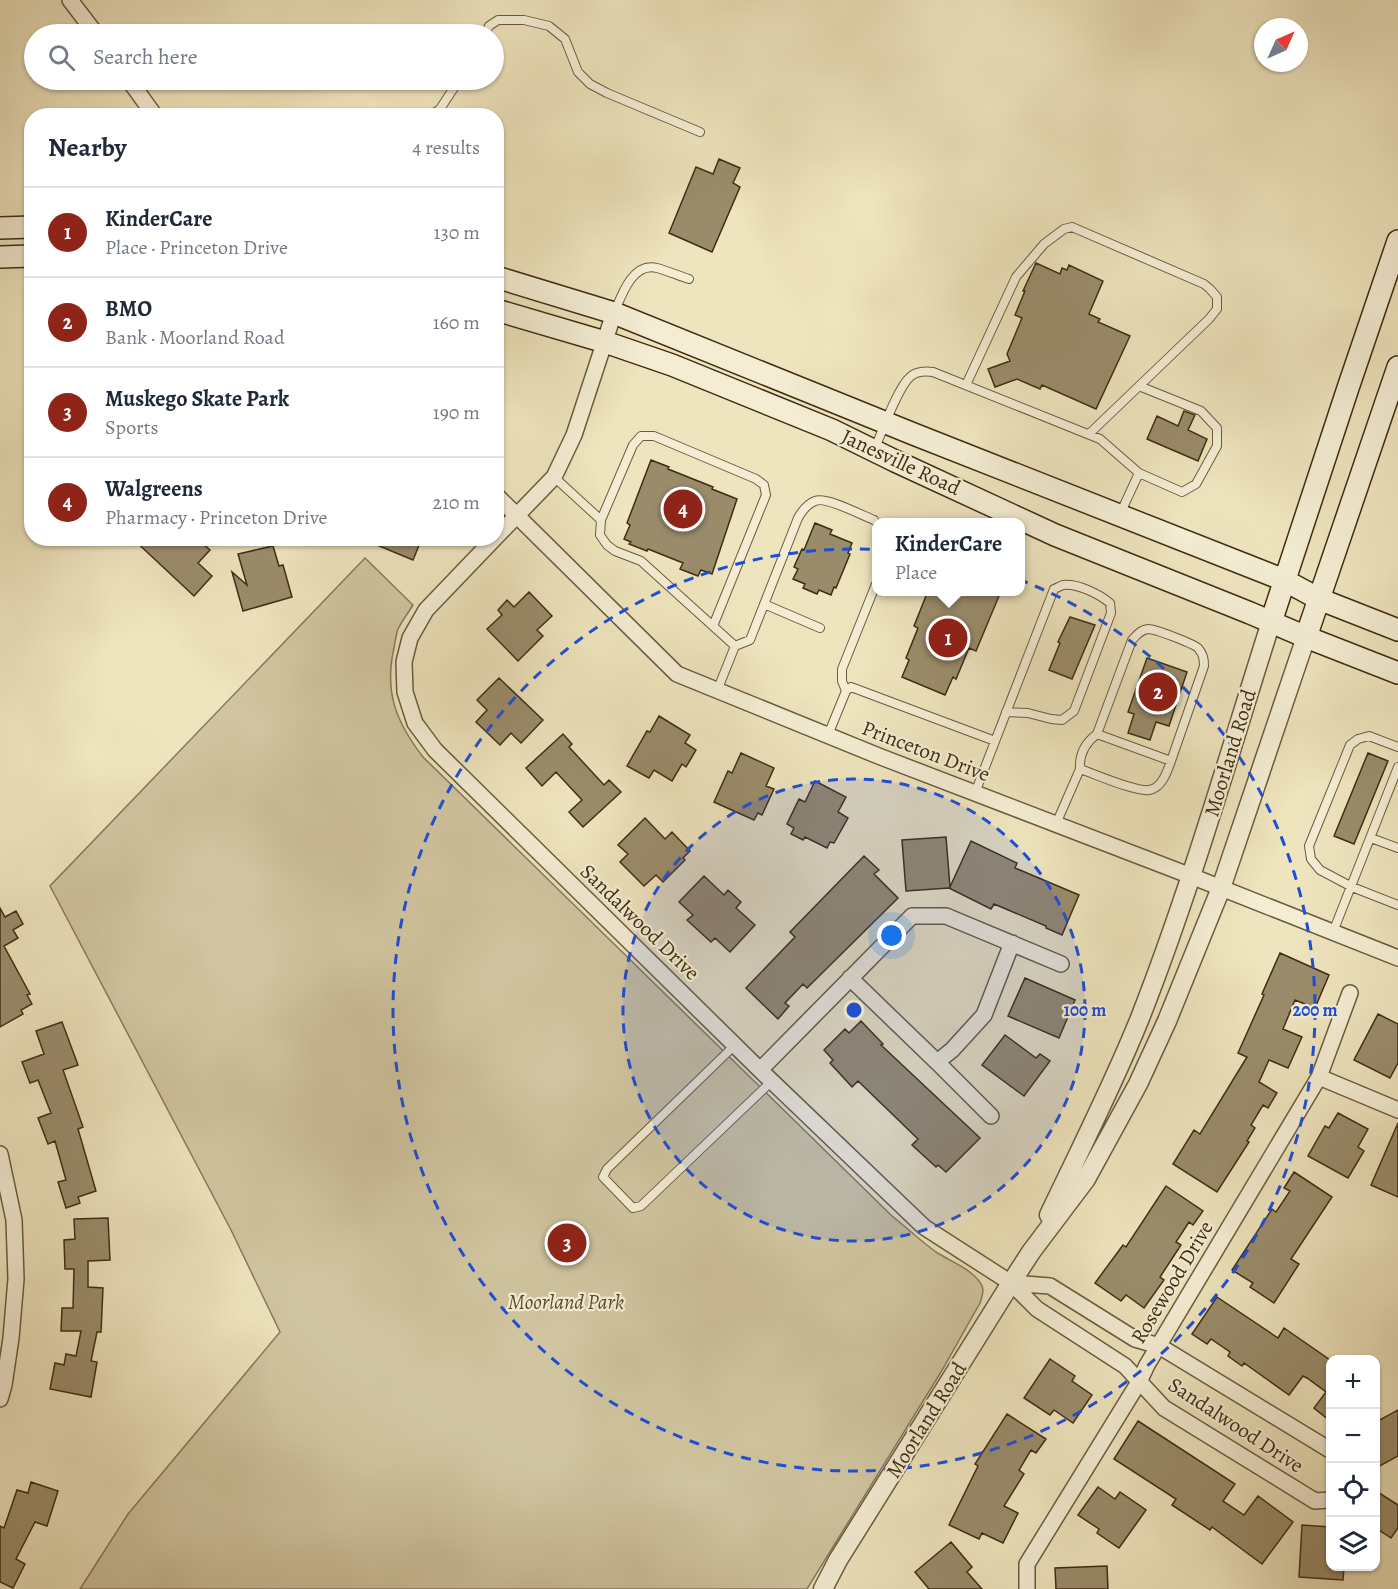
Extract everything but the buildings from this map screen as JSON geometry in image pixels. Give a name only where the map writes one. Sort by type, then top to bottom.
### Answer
[{"type":"main road","points":[[0,228],[24,227]]},
{"type":"main road","name":"Moorland Road","points":[[1271,622],[1398,241]]},
{"type":"main road","points":[[0,257],[24,256]]},
{"type":"main road","name":"Janesville Road","points":[[504,279],[615,313],[885,423],[1284,580],[1319,599],[1398,630]]},
{"type":"main road","name":"Janesville Road","points":[[504,312],[605,342],[704,378],[832,430],[1019,518]]},
{"type":"main road","name":"Moorland Road","points":[[1306,637],[1398,366]]},
{"type":"main road","name":"Janesville Road","points":[[1025,521],[1398,673]]},
{"type":"street","points":[[70,0],[88,24]]},
{"type":"street","points":[[136,90],[149,108]]},
{"type":"street","name":"Sandalwood Drive","points":[[504,530],[554,477],[574,435],[615,313]]},
{"type":"street","name":"Princeton Drive","points":[[504,503],[677,674],[1398,958]]},
{"type":"street","name":"Sandalwood Drive","points":[[488,546],[426,610],[410,638],[404,662],[405,692],[415,723],[435,750],[760,1070],[924,1227],[1011,1283],[1037,1309],[1125,1366],[1164,1408],[1315,1502],[1326,1501]]},
{"type":"street","name":"Moorland Road","points":[[1031,1252],[1116,1076],[1140,1016],[1191,876],[1271,622]]},
{"type":"street","name":"Moorland Road","points":[[822,1589],[1011,1283],[1031,1252],[1086,1179],[1138,1084],[1167,1021],[1221,888],[1306,637]]},
{"type":"street","points":[[760,1070],[912,916],[946,916],[1061,964]]},
{"type":"street","points":[[937,1062],[952,1050],[984,1015],[1012,944]]},
{"type":"street","points":[[850,978],[991,1116]]},
{"type":"street","name":"Rosewood Drive","points":[[1027,1589],[1027,1564],[1139,1383],[1319,1077],[1350,993]]},
{"type":"street","points":[[1319,1077],[1398,1110]]},
{"type":"street","points":[[0,1154],[14,1220],[16,1279],[8,1361],[0,1399]]},
{"type":"street","name":"Sandalwood Drive","points":[[1011,1283],[1050,1286],[1135,1339],[1159,1346],[1326,1448]]},
{"type":"lane","points":[[492,24],[498,20],[524,20],[549,26],[566,39],[578,72],[590,84],[700,132]]},
{"type":"lane","points":[[441,108],[453,90]]},
{"type":"lane","points":[[966,385],[1016,277],[1044,244],[1064,229],[1072,227],[1204,284],[1217,297],[1217,309],[1209,320],[1089,434]]},
{"type":"lane","points":[[615,313],[624,289],[643,268],[655,267],[689,279]]},
{"type":"lane","points":[[874,450],[902,388],[911,376],[923,371],[933,372],[1100,439],[1139,473],[1182,492],[1196,484],[1218,446],[1217,428],[1201,411],[1139,386]]},
{"type":"lane","points":[[713,626],[766,495],[764,485],[756,478],[654,436],[641,436],[633,445],[600,520],[600,535],[615,551],[641,561],[713,626],[735,645]]},
{"type":"lane","points":[[1119,515],[1139,473]]},
{"type":"lane","points":[[554,477],[600,520]]},
{"type":"lane","points":[[735,645],[750,640],[798,518],[805,507],[817,500],[828,501],[872,519]]},
{"type":"lane","points":[[975,793],[1006,712],[1054,589],[1064,585],[1074,585],[1101,596],[1110,603],[1111,613],[1074,711],[1062,720],[1028,713],[1006,712]]},
{"type":"lane","points":[[846,691],[842,681],[842,669],[872,594]]},
{"type":"lane","points":[[764,604],[820,628]]},
{"type":"lane","points":[[1056,824],[1080,770],[1083,750],[1097,734],[1132,640],[1147,629],[1199,649],[1204,657],[1204,666],[1167,773],[1160,783],[1151,790],[1139,790],[1080,770]]},
{"type":"lane","points":[[717,691],[735,645]]},
{"type":"lane","points":[[828,735],[846,691],[851,687],[995,741]]},
{"type":"lane","points":[[1097,734],[1171,761]]},
{"type":"lane","points":[[1398,747],[1369,736],[1358,739],[1350,746],[1309,846],[1311,859],[1320,870],[1398,905]]},
{"type":"lane","points":[[1333,932],[1398,767]]},
{"type":"lane","points":[[1371,838],[1398,848]]},
{"type":"lane","points":[[735,1045],[607,1169],[603,1177],[633,1208],[641,1206],[772,1081]]},
{"type":"green space","name":"Moorland Park","points":[[365,558],[413,605],[397,631],[391,664],[391,679],[399,719],[423,757],[892,1216],[936,1252],[970,1272],[982,1286],[983,1294],[980,1303],[941,1372],[807,1589],[80,1589],[128,1514],[280,1332],[231,1230],[50,886]]},
{"type":"place","name":"Walgreens","points":[[683,509]]},
{"type":"place","name":"KinderCare","points":[[948,638]]},
{"type":"place","name":"BMO","points":[[1158,692]]},
{"type":"place","name":"Muskego Skate Park","points":[[567,1243]]}]
